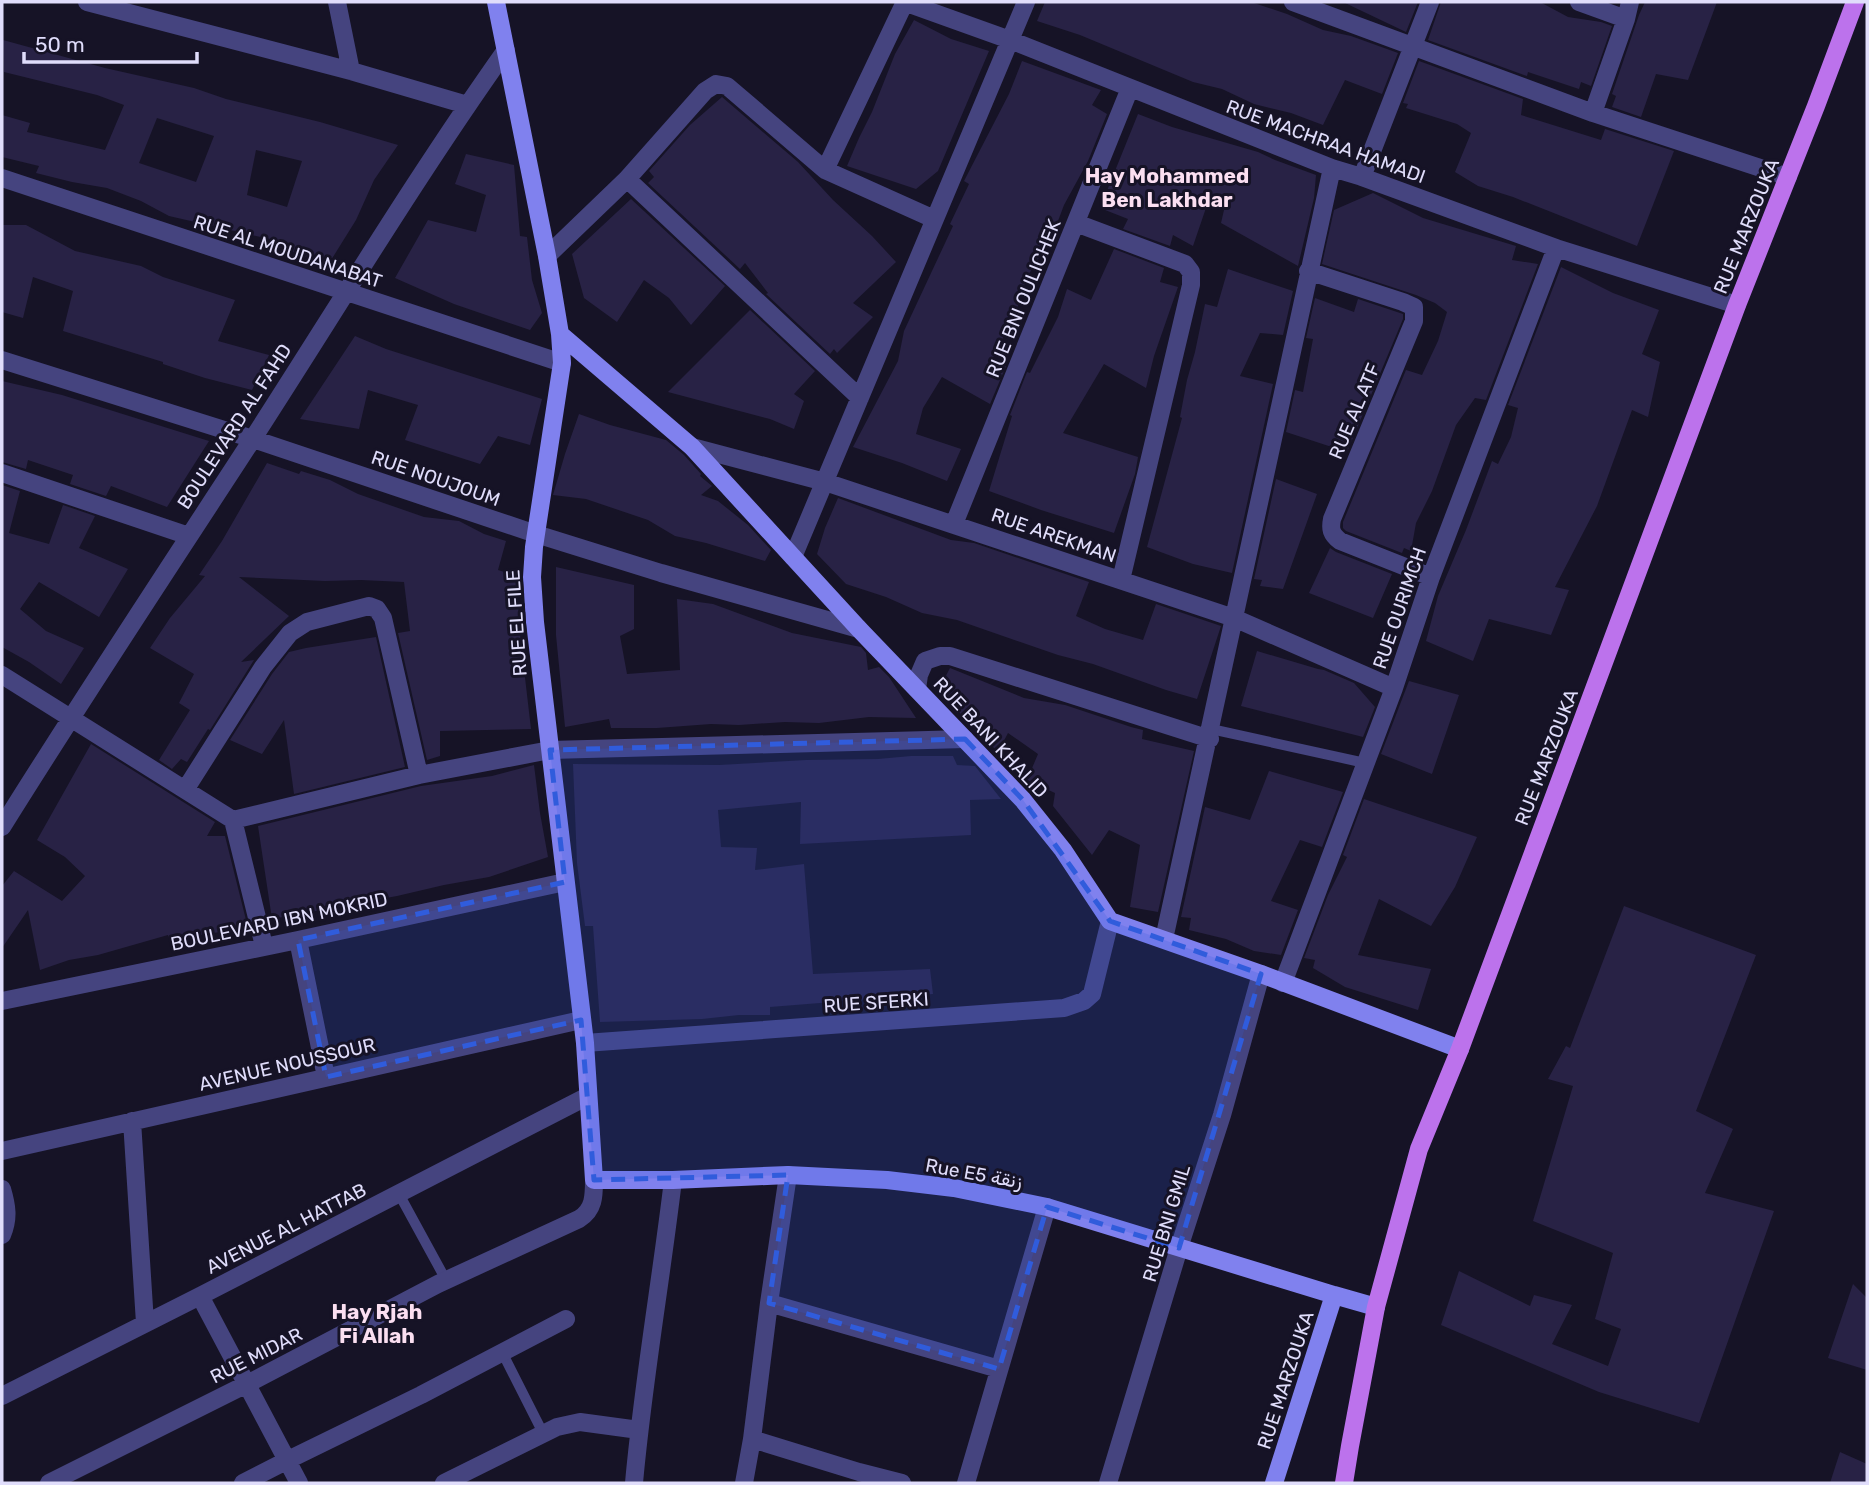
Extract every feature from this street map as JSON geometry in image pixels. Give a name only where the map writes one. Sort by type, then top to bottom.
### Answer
[{"type":"main road","name":"RUE MARZOUKA","points":[[1376,1307],[1419,1149],[1460,1049],[1737,305],[1855,2]]},
{"type":"main road","points":[[1344,1483],[1376,1307]]},
{"type":"street","points":[[87,2],[467,104]]},
{"type":"street","points":[[337,2],[351,71]]},
{"type":"street","points":[[825,170],[904,2]]},
{"type":"street","name":"RUE MACHRAA HAMADI","points":[[904,2],[1010,40],[1332,168],[1556,248],[1737,305]]},
{"type":"street","points":[[793,557],[1026,2]]},
{"type":"street","points":[[1293,2],[1593,113],[1788,177]]},
{"type":"street","points":[[1362,177],[1430,2]]},
{"type":"street","points":[[1579,2],[1628,10],[1593,113]]},
{"type":"street","name":"RUE EL FILE","points":[[501,3],[506,51],[560,334],[562,363],[532,563],[535,622],[585,1043],[594,1180],[593,1205]]},
{"type":"street","name":"BOULEVARD AL FAHD","points":[[2,827],[467,104],[506,51]]},
{"type":"street","points":[[547,256],[627,179],[705,91],[716,84],[727,86],[825,170],[934,219]]},
{"type":"street","name":"RUE BNI OULICHEK","points":[[954,524],[1129,89]]},
{"type":"street","points":[[1164,939],[1211,734],[1332,168]]},
{"type":"street","name":"RUE AL MOUDANABAT","points":[[2,178],[562,363]]},
{"type":"street","points":[[627,179],[860,398]]},
{"type":"street","points":[[1076,223],[1185,264],[1191,271],[1191,285],[1121,580]]},
{"type":"street","name":"RUE OURIMCH","points":[[1283,983],[1394,688],[1431,577],[1556,248]]},
{"type":"street","name":"RUE AL ATF","points":[[1308,271],[1414,307],[1414,321],[1331,527],[1333,535],[1340,541],[1431,577]]},
{"type":"street","name":"RUE BANI KHALID","points":[[560,334],[692,447],[859,629],[1023,800],[1063,850],[1110,921]]},
{"type":"street","name":"RUE NOUJOUM","points":[[2,360],[253,439],[536,534],[661,573],[859,629]]},
{"type":"street","name":"RUE AREKMAN","points":[[692,447],[825,482],[1234,618],[1394,688]]},
{"type":"street","points":[[2,472],[189,536]]},
{"type":"street","points":[[185,790],[263,667],[290,633],[307,622],[369,606],[377,610],[383,618],[419,775]]},
{"type":"street","points":[[917,689],[925,662],[940,656],[950,656],[1211,734]]},
{"type":"street","points":[[2,675],[233,820],[264,946]]},
{"type":"street","points":[[233,820],[419,775],[550,750],[965,739]]},
{"type":"street","name":"BOULEVARD IBN MOKRID","points":[[2,1001],[565,882]]},
{"type":"street","points":[[1110,921],[1460,1049]]},
{"type":"street","name":"RUE SFERKI","points":[[585,1043],[1064,1008],[1084,1001],[1092,994],[1110,921]]},
{"type":"street","points":[[298,940],[326,1077]]},
{"type":"street","name":"RUE BNI GMIL","points":[[1108,1483],[1222,1115],[1261,974]]},
{"type":"street","name":"AVENUE NOUSSOUR","points":[[2,1151],[581,1020]]},
{"type":"street","name":"AVENUE AL HATTAB","points":[[2,1396],[589,1096]]},
{"type":"street","points":[[132,1121],[145,1324]]},
{"type":"street","points":[[744,1483],[788,1175]]},
{"type":"street","name":"Rue E5 زنقة","points":[[594,1180],[788,1175],[887,1180],[954,1188],[1047,1207],[1334,1295]]},
{"type":"street","points":[[634,1483],[673,1180]]},
{"type":"street","points":[[2,1189],[8,1215],[2,1235]]},
{"type":"street","name":"RUE MIDAR","points":[[49,1483],[446,1280],[579,1219],[587,1214],[593,1205]]},
{"type":"street","points":[[966,1483],[1047,1207]]},
{"type":"street","name":"RUE MARZOUKA","points":[[1274,1483],[1334,1295],[1376,1307]]},
{"type":"street","points":[[200,1296],[299,1483]]},
{"type":"street","points":[[768,1303],[999,1369]]},
{"type":"street","points":[[243,1483],[421,1395],[566,1319]]},
{"type":"street","points":[[444,1483],[557,1427],[580,1422],[639,1430]]},
{"type":"street","points":[[752,1439],[902,1483]]},
{"type":"lane","points":[[1211,734],[1365,763]]},
{"type":"lane","points":[[399,1194],[446,1280]]},
{"type":"lane","points":[[502,1352],[542,1433]]},
{"type":"highlighted area","points":[[965,739],[1023,800],[1110,921],[1261,974],[1179,1248],[1047,1207],[999,1369],[769,1303],[788,1175],[594,1180],[581,1020],[326,1077],[298,940],[565,882],[550,750]]},
{"type":"building","points":[[1045,2],[1251,2],[1323,30],[1351,36],[1398,53],[1382,94],[1345,80],[1323,125],[1291,113],[1254,104],[1222,89],[1193,82],[1080,35],[1037,21]]},
{"type":"building","points":[[1343,2],[1418,2],[1406,32]]},
{"type":"building","points":[[1441,2],[1540,2],[1568,17],[1612,26],[1591,86],[1581,82],[1579,89],[1528,72],[1527,76],[1428,40]]},
{"type":"building","points":[[1645,2],[1717,2],[1688,80],[1656,74],[1641,117],[1612,107],[1616,96],[1612,94]]},
{"type":"building","points":[[914,20],[951,39],[989,51],[938,171],[916,189],[847,166],[895,54]]},
{"type":"building","points":[[3,40],[105,68],[194,88],[398,145],[374,180],[356,220],[328,265],[276,246],[278,241],[169,216],[141,201],[107,188],[36,173],[39,166],[2,157],[2,115],[30,123],[27,132],[105,150],[124,105],[97,95],[4,72]],"holes":[[[157,118],[214,136],[196,182],[139,163]],[[256,150],[302,161],[287,207],[247,195]]]},
{"type":"building","points":[[1022,61],[1101,90],[1092,105],[1107,114],[1088,161],[1064,205],[1052,237],[1027,277],[1017,309],[991,362],[1006,366],[990,404],[942,377],[923,408],[916,434],[961,449],[947,481],[853,447],[898,361],[904,331],[953,226],[950,224],[969,184],[964,181],[1009,94]]},
{"type":"building","points":[[1419,61],[1523,99],[1521,115],[1601,140],[1605,129],[1674,151],[1637,246],[1478,186],[1455,172],[1471,133],[1457,124],[1406,108],[1408,104],[1403,103]]},
{"type":"building","points":[[722,97],[798,162],[896,262],[853,303],[873,317],[837,353],[834,349],[830,354],[766,294],[768,293],[745,263],[740,269],[648,183],[654,177],[649,171],[690,125]]},
{"type":"building","points":[[1138,114],[1172,127],[1258,152],[1316,175],[1314,198],[1298,266],[1221,223],[1224,210],[1207,205],[1193,246],[1173,235],[1170,246],[1123,229],[1128,219],[1100,208]]},
{"type":"building","points":[[466,154],[514,165],[520,236],[527,237],[532,280],[542,313],[530,330],[454,304],[395,278],[428,220],[476,232],[486,195],[455,184]]},
{"type":"building","points":[[1373,193],[1423,218],[1516,246],[1512,260],[1538,264],[1486,400],[1475,398],[1456,425],[1432,491],[1416,523],[1411,551],[1404,548],[1402,553],[1346,531],[1343,522],[1406,370],[1422,375],[1438,341],[1447,312],[1435,303],[1416,295],[1322,264],[1334,210]]},
{"type":"building","points":[[631,199],[725,286],[691,325],[669,298],[644,280],[617,322],[584,298],[572,254]]},
{"type":"building","points":[[2,225],[26,225],[75,251],[141,266],[163,277],[235,300],[218,341],[269,355],[252,390],[205,378],[63,331],[73,291],[33,277],[23,318],[2,312]]},
{"type":"building","points":[[1114,249],[1164,268],[1160,282],[1178,287],[1146,388],[1104,364],[1063,433],[1138,457],[1135,474],[1114,533],[989,491],[1012,416],[1010,415],[1027,372],[1030,373],[1058,317],[1067,289],[1091,300]]},
{"type":"building","points":[[1561,267],[1613,293],[1659,310],[1642,354],[1660,362],[1648,417],[1632,410],[1597,506],[1555,587],[1569,590],[1551,635],[1489,619],[1473,661],[1426,641],[1438,596],[1492,461],[1498,464],[1511,437],[1518,408],[1508,405]]},
{"type":"building","points":[[1228,269],[1293,291],[1283,335],[1260,333],[1240,376],[1273,384],[1232,573],[1193,564],[1147,547],[1182,418],[1180,417],[1187,380],[1205,304],[1217,307]]},
{"type":"building","points":[[1315,298],[1354,312],[1358,299],[1403,314],[1347,452],[1286,432],[1295,390],[1303,392],[1313,339],[1306,338]]},
{"type":"building","points":[[750,310],[815,371],[794,394],[804,401],[794,429],[770,419],[668,392]]},
{"type":"building","points":[[355,336],[386,349],[542,399],[530,445],[498,436],[480,464],[405,440],[418,405],[368,390],[359,429],[300,419]]},
{"type":"building","points":[[2,381],[62,395],[209,441],[167,507],[111,486],[106,496],[70,484],[73,475],[28,460],[26,469],[2,462]]},
{"type":"building","points":[[579,414],[666,440],[684,455],[700,476],[712,486],[701,495],[718,501],[748,525],[771,550],[765,561],[675,536],[648,520],[586,499],[553,495]]},
{"type":"building","points":[[267,463],[299,474],[301,471],[330,480],[358,494],[424,517],[459,521],[484,534],[506,541],[498,570],[517,576],[519,626],[531,729],[440,731],[440,756],[427,760],[398,633],[410,631],[404,582],[239,577],[289,616],[241,662],[254,660],[187,762],[181,759],[172,769],[159,760],[190,710],[179,703],[194,674],[150,648],[170,618],[205,576],[199,575]]},
{"type":"building","points":[[1276,479],[1317,494],[1283,589],[1260,586],[1262,580],[1254,579]]},
{"type":"building","points":[[2,485],[20,491],[9,533],[49,544],[63,505],[95,516],[79,548],[128,569],[99,617],[39,582],[20,609],[46,631],[84,648],[61,684],[2,647]]},
{"type":"building","points":[[838,498],[951,540],[974,543],[1089,582],[1076,616],[1105,629],[1143,640],[1156,604],[1221,626],[1197,699],[957,620],[922,613],[886,597],[846,584],[817,554]]},
{"type":"building","points":[[1330,548],[1392,574],[1373,618],[1309,593]]},
{"type":"building","points":[[556,567],[634,585],[634,629],[620,636],[627,674],[680,670],[677,599],[713,604],[792,633],[861,647],[866,653],[868,670],[879,667],[889,677],[916,718],[869,717],[819,723],[711,724],[657,728],[611,728],[609,719],[565,727],[556,635]]},
{"type":"building","points":[[376,637],[405,767],[294,794],[284,720],[262,754],[230,740],[289,652]]},
{"type":"building","points":[[1257,651],[1324,670],[1354,683],[1375,707],[1363,737],[1241,706]]},
{"type":"building","points":[[950,668],[1024,698],[1065,705],[1143,730],[1142,739],[1194,751],[1158,912],[1130,907],[1140,845],[1109,830],[1092,855],[1053,806],[1055,793],[1027,780],[1038,754],[1008,733],[998,752],[938,691]]},
{"type":"building","points":[[1409,681],[1459,695],[1432,774],[1381,754]]},
{"type":"building","points":[[91,744],[215,822],[207,836],[225,836],[247,924],[245,928],[170,942],[168,935],[40,970],[28,910],[2,948],[2,886],[14,871],[62,901],[85,876],[65,857],[37,840]]},
{"type":"building","points":[[953,756],[957,765],[975,766],[1001,799],[970,800],[971,835],[800,844],[801,802],[718,810],[721,847],[757,848],[755,870],[804,864],[813,974],[930,969],[933,994],[770,1007],[770,1015],[600,1022],[593,926],[585,926],[577,863],[573,764],[719,765]]},
{"type":"building","points":[[534,765],[548,857],[489,877],[272,919],[258,826],[421,786],[492,776]]},
{"type":"building","points":[[1269,771],[1343,792],[1322,847],[1300,840],[1271,901],[1298,910],[1281,955],[1254,951],[1226,939],[1189,930],[1191,918],[1181,917],[1205,807],[1250,820]]},
{"type":"building","points":[[1364,799],[1477,837],[1455,887],[1431,926],[1379,899],[1358,955],[1431,969],[1418,1010],[1345,987],[1313,968],[1315,960],[1304,958],[1328,895],[1347,857],[1343,855]]},
{"type":"building","points":[[1624,906],[1756,955],[1696,1111],[1733,1129],[1705,1193],[1774,1211],[1699,1423],[1599,1392],[1441,1325],[1459,1271],[1530,1306],[1534,1295],[1572,1305],[1552,1344],[1608,1366],[1621,1329],[1595,1319],[1613,1253],[1533,1221],[1573,1086],[1548,1079],[1566,1046],[1570,1048]]},
{"type":"building","points":[[1853,1284],[1867,1298],[1867,1370],[1828,1358]]},
{"type":"building","points":[[1840,1452],[1867,1464],[1867,1483],[1830,1483]]},
{"type":"district","name":"Hay Mohammed Ben Lakhdar","points":[[1167,188]]},
{"type":"district","name":"Hay Rjah Fi Allah","points":[[377,1324]]}]
